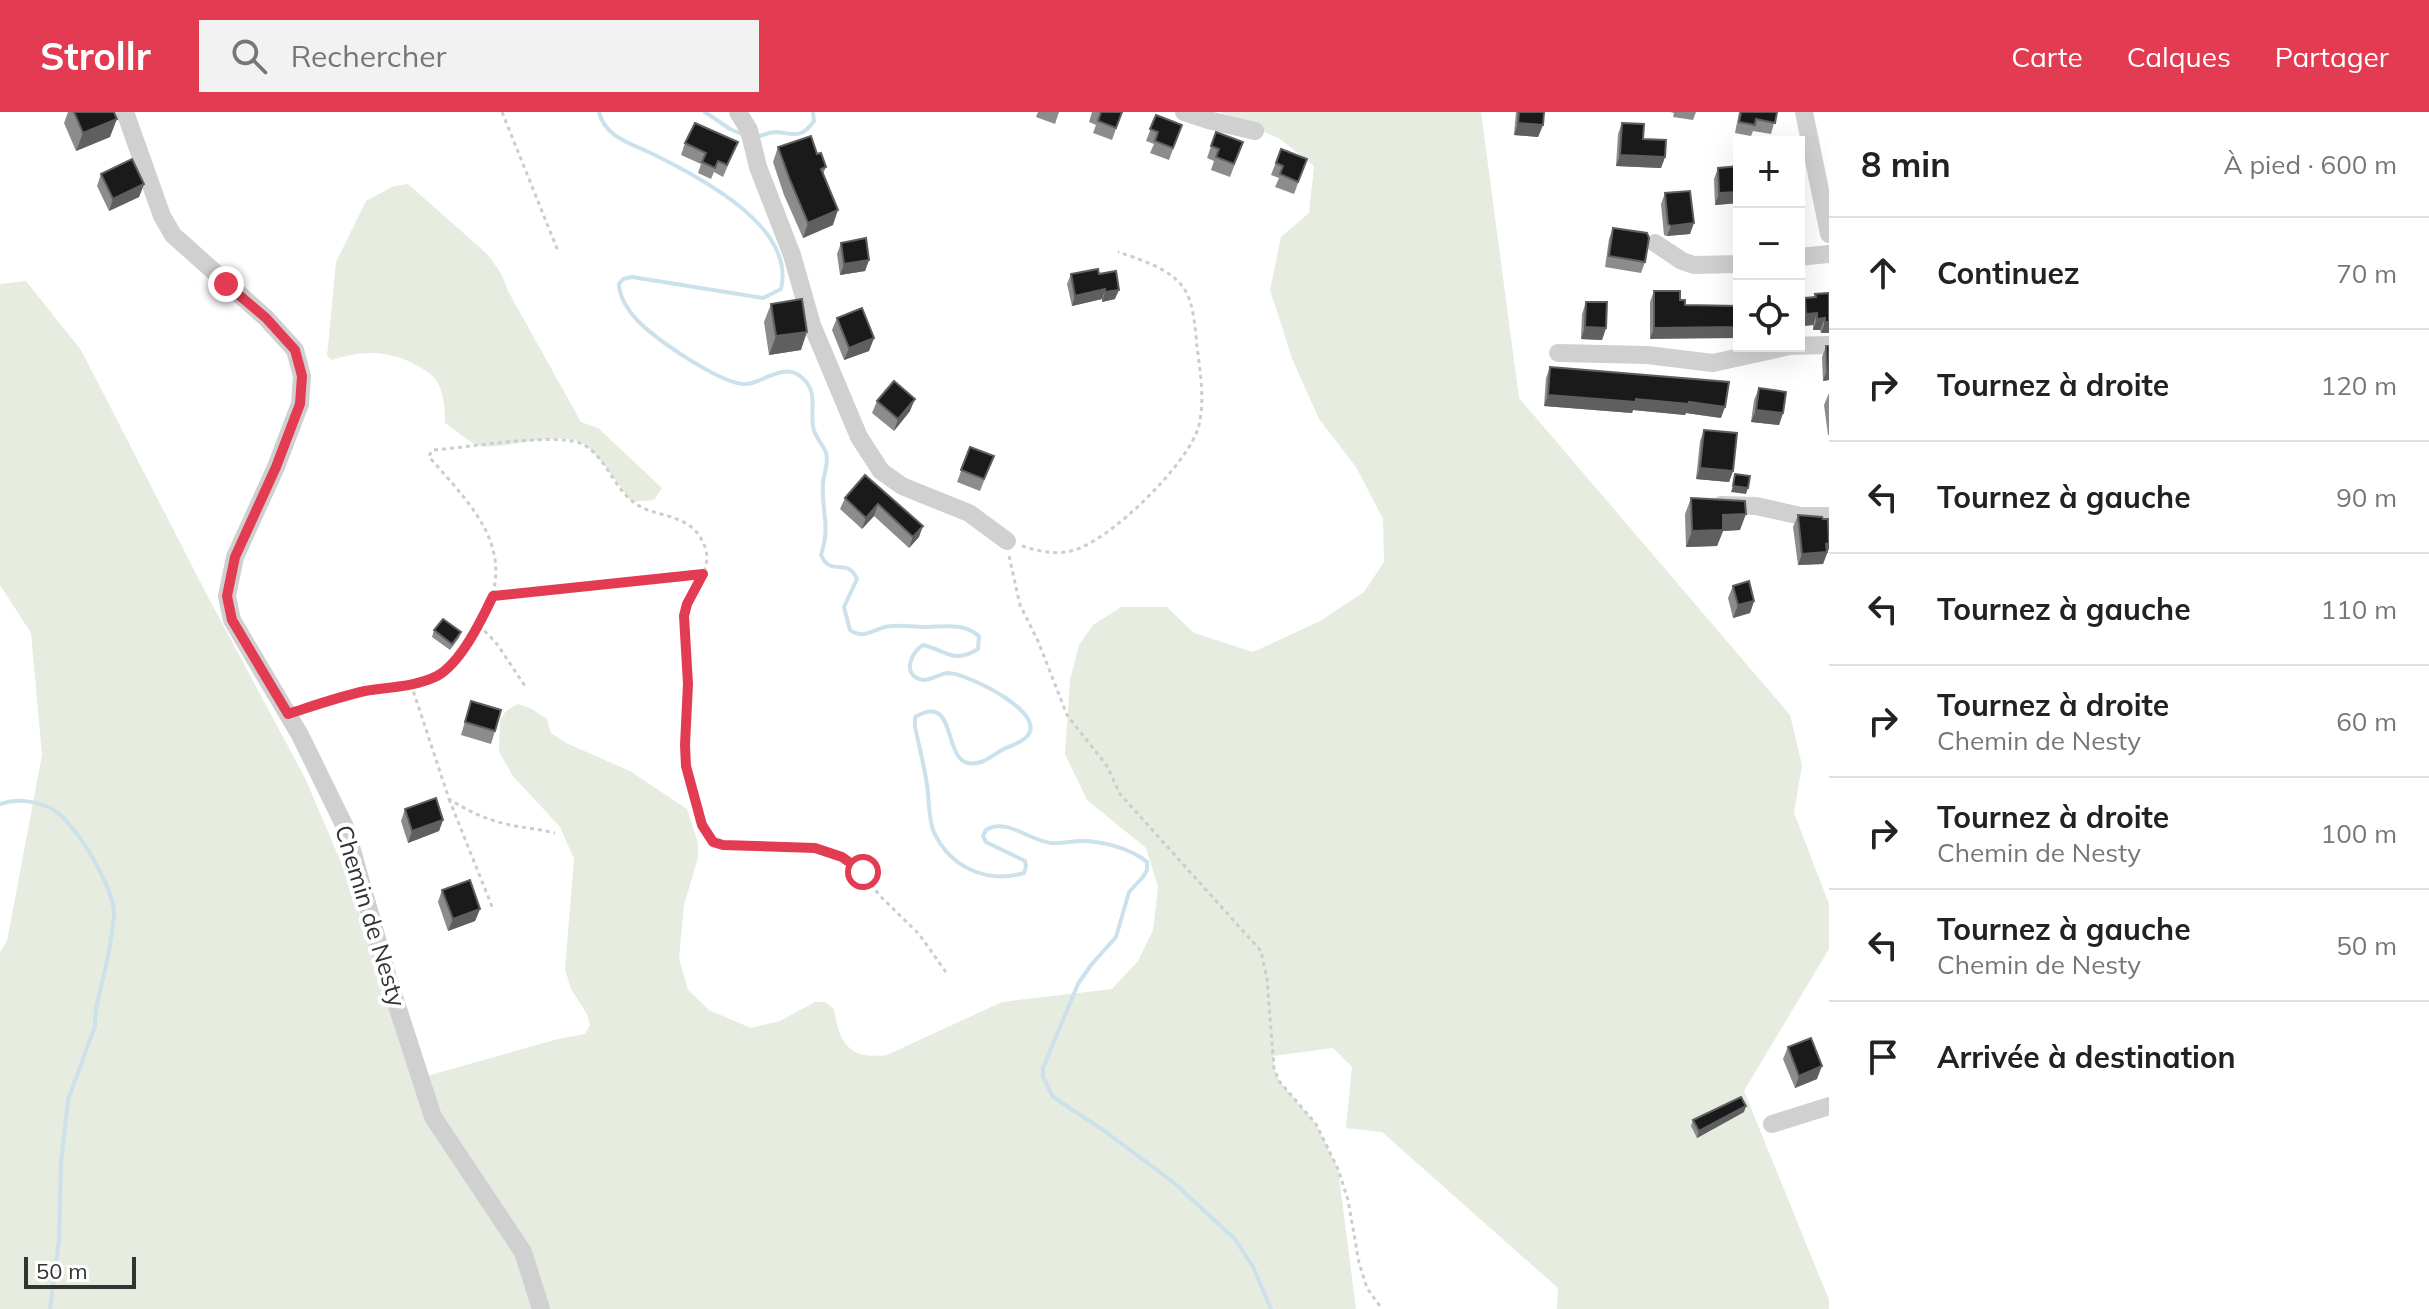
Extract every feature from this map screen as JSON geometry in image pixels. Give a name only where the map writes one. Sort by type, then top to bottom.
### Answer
[{"type":"street","name":"Chemin de Nesty","points":[[125,112],[162,216],[173,235],[266,318],[295,350],[302,376],[300,404],[276,467],[235,557],[227,596],[232,620],[288,714],[346,829],[388,978],[433,1117],[523,1252],[541,1309]]},
{"type":"street","points":[[738,112],[749,130],[758,167],[792,255],[812,325],[859,437],[881,471],[902,486],[969,513],[1007,541]]},
{"type":"street","points":[[1184,112],[1255,131]]},
{"type":"street","points":[[1804,112],[1829,234]]},
{"type":"street","points":[[1655,243],[1682,261],[1694,265],[1733,264]]},
{"type":"street","points":[[1805,256],[1829,254]]},
{"type":"street","points":[[1558,353],[1647,355],[1713,363],[1790,346],[1829,345]]},
{"type":"street","points":[[1704,504],[1756,506],[1801,516],[1829,516]]},
{"type":"street","points":[[1772,1124],[1829,1106]]},
{"type":"path","points":[[502,112],[558,251]]},
{"type":"path","points":[[1118,252],[1172,277],[1183,288],[1195,323],[1201,380],[1199,426],[1182,459],[1167,477],[1144,501],[1094,540],[1073,551],[1055,553],[1007,541],[1012,575],[1020,605],[1067,715],[1107,766],[1120,794],[1261,951],[1267,979],[1274,1068],[1279,1081],[1316,1124],[1338,1169],[1348,1200],[1359,1263],[1367,1288],[1382,1309]]},
{"type":"path","points":[[288,714],[328,700],[411,684],[439,675],[460,654],[479,625],[493,596],[497,574],[492,548],[485,528],[467,500],[429,457],[433,450],[557,438],[582,443],[595,453],[632,502],[648,510],[675,516],[695,531],[705,547],[707,561],[684,616],[688,684],[685,745],[686,766],[702,825],[708,836],[713,842],[723,845],[803,847],[842,857],[863,872],[879,895],[919,934],[948,975]]},
{"type":"path","points":[[493,596],[703,574]]},
{"type":"path","points":[[479,625],[497,644],[525,686]]},
{"type":"path","points":[[411,684],[449,799],[493,909]]},
{"type":"path","points":[[449,799],[476,815],[555,833]]},
{"type":"shaded area","points":[[1220,112],[1481,112],[1519,398],[1790,715],[1802,765],[1794,813],[1829,904],[1829,949],[1744,1091],[1829,1300],[1829,1309],[1557,1309],[1558,1288],[1382,1132],[1346,1128],[1352,1067],[1333,1048],[1273,1056],[1274,1068],[1279,1081],[1316,1124],[1338,1169],[1356,1309],[0,1309],[0,952],[7,941],[42,755],[31,633],[0,585],[0,284],[26,281],[81,350],[305,778],[346,874],[411,1064],[427,1076],[585,1034],[590,1025],[587,1014],[571,989],[565,969],[574,859],[560,827],[512,775],[499,751],[500,720],[506,711],[518,704],[547,719],[551,733],[566,743],[630,771],[687,809],[698,843],[698,858],[684,905],[679,958],[688,990],[709,1010],[751,1028],[780,1021],[815,1002],[825,1002],[834,1009],[839,1031],[848,1047],[863,1055],[887,1055],[1002,1002],[1112,989],[1138,961],[1153,930],[1158,887],[1146,848],[1087,800],[1065,754],[1070,680],[1079,645],[1093,625],[1121,607],[1167,607],[1194,633],[1253,652],[1320,621],[1364,592],[1384,562],[1383,519],[1356,467],[1319,419],[1293,361],[1270,290],[1281,237],[1309,213],[1314,166],[1280,139]]},
{"type":"shaded area","points":[[408,184],[490,257],[581,422],[598,428],[662,488],[654,500],[632,502],[597,456],[574,440],[548,439],[492,446],[472,442],[445,423],[439,384],[424,369],[406,360],[375,353],[332,360],[327,356],[336,262],[366,201],[394,186]]},
{"type":"building","points":[[74,112],[114,112],[117,119],[83,133]]},
{"type":"building","points":[[1101,112],[1122,112],[1116,128],[1098,121]]},
{"type":"building","points":[[1519,112],[1544,112],[1543,125],[1518,123]]},
{"type":"building","points":[[1741,112],[1777,112],[1775,123],[1756,119],[1755,125],[1739,122]]},
{"type":"building","points":[[1156,115],[1182,125],[1173,148],[1155,141],[1158,132],[1150,129]]},
{"type":"building","points":[[695,123],[738,142],[727,165],[718,161],[715,168],[702,162],[706,153],[685,143]]},
{"type":"building","points":[[1622,123],[1644,124],[1643,139],[1666,140],[1665,157],[1620,155]]},
{"type":"building","points":[[1216,132],[1243,142],[1234,164],[1216,157],[1219,149],[1211,146]]},
{"type":"building","points":[[811,136],[817,154],[821,153],[826,167],[821,169],[838,210],[808,223],[778,147]]},
{"type":"building","points":[[1281,149],[1307,159],[1298,182],[1280,174],[1283,166],[1276,163]]},
{"type":"building","points":[[132,159],[144,184],[113,199],[101,174]]},
{"type":"building","points":[[1733,167],[1733,192],[1719,193],[1718,168]]},
{"type":"building","points":[[1690,191],[1694,223],[1671,226],[1668,224],[1665,193]]},
{"type":"building","points":[[1613,228],[1647,233],[1645,262],[1609,256]]},
{"type":"building","points":[[866,238],[869,260],[844,264],[841,243]]},
{"type":"building","points":[[1098,269],[1099,274],[1116,271],[1119,290],[1105,292],[1105,289],[1075,296],[1071,274]]},
{"type":"building","points":[[1654,291],[1680,291],[1680,300],[1685,300],[1685,305],[1733,306],[1733,327],[1654,328]]},
{"type":"building","points":[[1829,293],[1829,322],[1825,322],[1825,318],[1817,319],[1817,313],[1806,314],[1805,298],[1816,297],[1815,294]]},
{"type":"building","points":[[802,299],[807,332],[776,336],[771,304]]},
{"type":"building","points":[[1586,302],[1607,302],[1606,328],[1585,327]]},
{"type":"building","points":[[862,308],[874,338],[849,348],[837,318]]},
{"type":"building","points":[[1826,346],[1829,346],[1829,370],[1827,370]]},
{"type":"building","points":[[1550,367],[1729,382],[1725,407],[1689,402],[1636,399],[1636,402],[1548,395]]},
{"type":"building","points":[[894,381],[915,399],[898,419],[877,401]]},
{"type":"building","points":[[1759,388],[1786,392],[1783,413],[1756,410]]},
{"type":"building","points":[[1704,430],[1737,433],[1733,471],[1700,468]]},
{"type":"building","points":[[970,447],[994,456],[984,479],[961,470]]},
{"type":"building","points":[[1735,474],[1750,476],[1748,488],[1733,486]]},
{"type":"building","points":[[865,475],[923,526],[913,537],[878,504],[866,518],[845,498]]},
{"type":"building","points":[[1691,498],[1745,501],[1746,514],[1723,515],[1723,530],[1692,531]]},
{"type":"building","points":[[1798,515],[1828,519],[1827,552],[1802,554]]},
{"type":"building","points":[[1749,581],[1754,601],[1738,605],[1733,586]]},
{"type":"building","points":[[443,619],[461,632],[452,644],[434,630]]},
{"type":"building","points":[[471,701],[501,710],[495,731],[465,722]]},
{"type":"building","points":[[436,798],[443,820],[412,831],[405,809]]},
{"type":"building","points":[[470,880],[480,909],[453,919],[442,890]]},
{"type":"building","points":[[1811,1038],[1822,1066],[1799,1076],[1788,1047]]},
{"type":"building","points":[[1741,1097],[1746,1106],[1699,1131],[1693,1120]]},
{"type":"waterway","points":[[599,112],[602,121],[614,134],[719,191],[760,225],[774,245],[782,266],[781,289],[763,298],[632,277],[623,279],[619,289],[628,309],[647,329],[717,375],[749,384],[778,373],[793,372],[806,381],[812,393],[814,430],[827,457],[823,483],[826,526],[821,555],[829,565],[849,569],[857,579],[844,607],[850,630],[865,634],[891,626],[946,626],[973,632],[979,636],[978,649],[956,656],[923,645],[912,657],[911,672],[923,680],[949,673],[973,680],[1005,698],[1028,719],[1030,730],[1022,741],[984,761],[968,763],[959,757],[953,747],[939,714],[930,711],[915,717],[931,821],[940,843],[970,870],[996,876],[1024,873],[1026,866],[1025,861],[986,842],[983,836],[986,830],[1002,826],[1051,843],[1082,841],[1107,844],[1133,853],[1147,862],[1143,877],[1129,892],[1116,937],[1078,984],[1043,1068],[1043,1077],[1053,1097],[1173,1182],[1235,1239],[1253,1267],[1271,1309]]},
{"type":"waterway","points":[[705,112],[744,135]]},
{"type":"waterway","points":[[757,137],[774,132],[801,133],[814,121],[813,112]]},
{"type":"waterway","points":[[0,804],[20,801],[54,810],[73,829],[93,858],[113,904],[114,916],[95,1026],[68,1100],[61,1163],[59,1240],[50,1309]]},
{"type":"route","points":[[226,284],[266,318],[295,350],[302,376],[300,404],[276,467],[235,557],[227,596],[232,620],[288,714],[328,700],[411,684],[439,675],[460,654],[493,596],[703,574],[684,616],[688,684],[686,766],[702,825],[713,842],[723,845],[815,848],[842,857],[863,872]]}]
